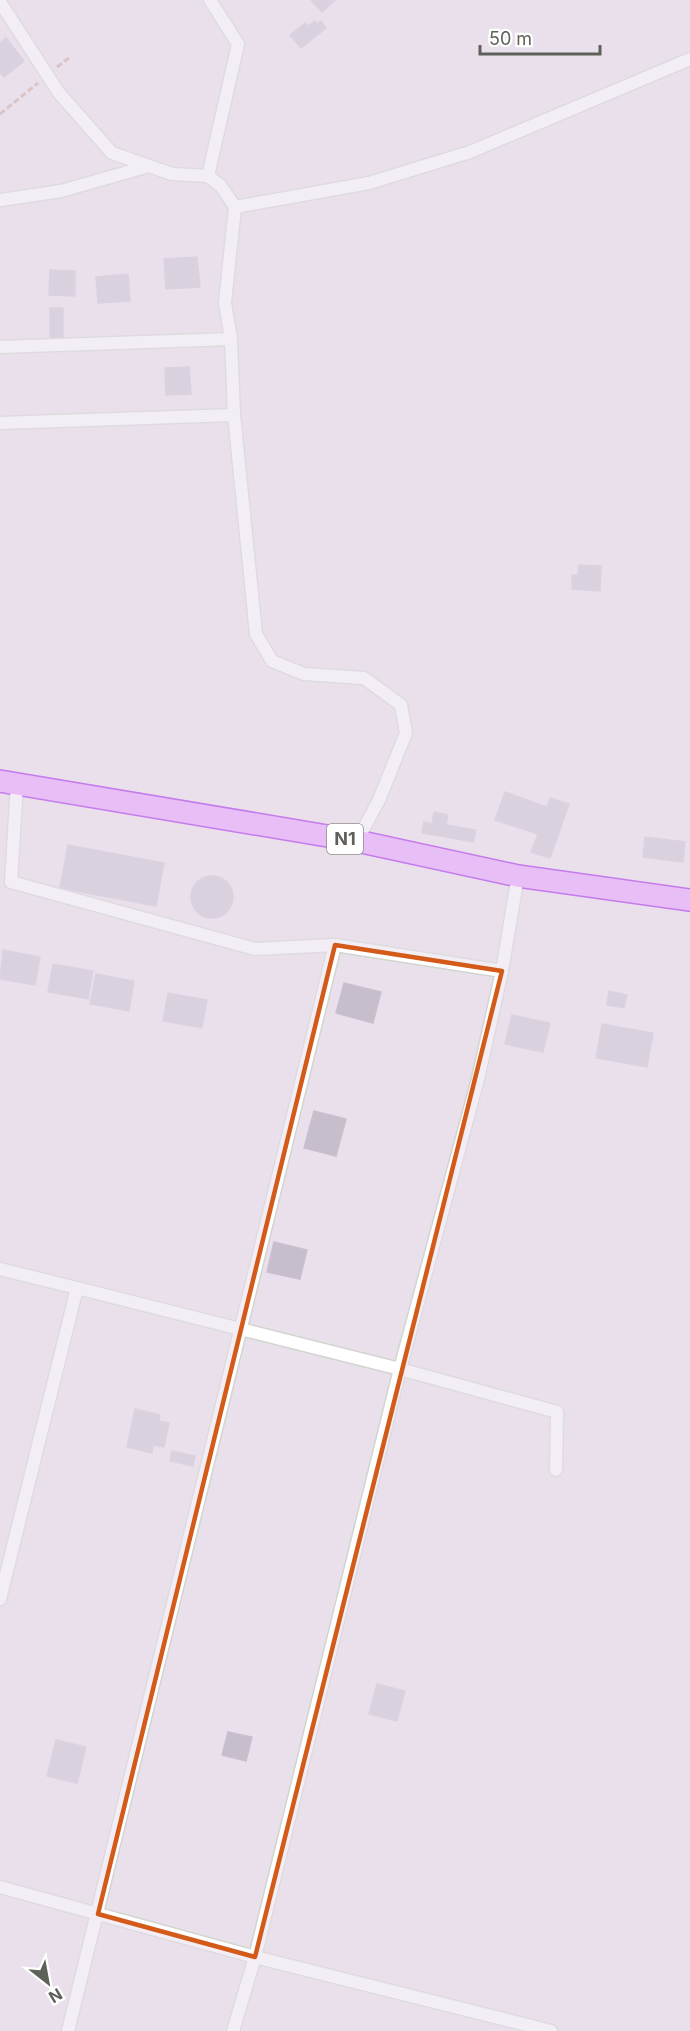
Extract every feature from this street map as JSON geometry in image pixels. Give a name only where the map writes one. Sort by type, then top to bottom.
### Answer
[{"type":"highway","name":"N1","points":[[9,782],[357,841],[518,876],[690,900]]},
{"type":"street","points":[[207,176],[238,44],[210,0]]},
{"type":"street","points":[[0,2],[59,93],[112,153],[172,174],[207,176],[220,186],[235,207],[225,303],[231,339],[234,415],[256,634],[272,661],[304,674],[364,678],[401,705],[406,733],[379,800],[357,841]]},
{"type":"street","points":[[235,207],[369,183],[470,152],[690,59]]},
{"type":"street","points":[[0,200],[61,191],[149,166]]},
{"type":"street","points":[[0,347],[231,339]]},
{"type":"street","points":[[0,423],[234,415]]},
{"type":"street","points":[[9,782],[11,882],[255,949],[335,945],[501,972]]},
{"type":"street","points":[[233,2031],[245,1981],[255,1957],[400,1369],[478,1079],[501,972],[518,876]]},
{"type":"street","points":[[68,2031],[243,1329],[335,945]]},
{"type":"street","points":[[0,1269],[400,1369],[557,1412],[556,1470]]},
{"type":"street","points":[[0,1599],[77,1288]]},
{"type":"street","points":[[0,1887],[255,1957],[551,2031]]},
{"type":"path","points":[[0,114],[70,57]]},
{"type":"highlighted area","points":[[335,945],[502,971],[255,1957],[98,1914]]},
{"type":"building","points":[[311,0],[335,0],[322,12]]},
{"type":"building","points":[[315,21],[317,24],[321,21],[326,28],[301,48],[290,35],[305,23],[308,26]]},
{"type":"building","points":[[6,38],[24,61],[4,77],[0,72],[0,43]]},
{"type":"building","points":[[197,257],[200,287],[166,289],[164,259]]},
{"type":"building","points":[[50,270],[75,271],[75,296],[49,295]]},
{"type":"building","points":[[128,274],[130,301],[98,303],[96,277]]},
{"type":"building","points":[[50,308],[63,308],[63,338],[50,338]]},
{"type":"building","points":[[189,367],[191,394],[166,395],[165,368]]},
{"type":"building","points":[[579,565],[601,566],[600,591],[572,589],[572,575],[578,575]]},
{"type":"building","points":[[505,792],[547,807],[550,798],[569,804],[550,858],[531,852],[538,834],[495,820]]},
{"type":"building","points":[[434,812],[448,815],[446,825],[476,830],[473,842],[422,833],[424,822],[432,824]]},
{"type":"building","points":[[645,837],[685,842],[683,862],[643,857]]},
{"type":"building","points":[[68,845],[164,863],[156,906],[60,888]]},
{"type":"building","points":[[212,876],[220,877],[227,882],[232,889],[232,905],[227,912],[220,917],[212,918],[204,917],[197,912],[192,905],[191,897],[192,889],[197,882],[204,877]]},
{"type":"building","points":[[3,950],[40,957],[35,985],[0,979]]},
{"type":"building","points":[[53,964],[93,971],[88,999],[48,992]]},
{"type":"building","points":[[96,974],[134,981],[129,1011],[90,1004]]},
{"type":"building","points":[[344,983],[381,992],[373,1023],[336,1013]]},
{"type":"building","points":[[609,991],[627,995],[624,1008],[607,1005]]},
{"type":"building","points":[[168,993],[207,1000],[202,1028],[163,1021]]},
{"type":"building","points":[[512,1015],[550,1023],[543,1052],[505,1044]]},
{"type":"building","points":[[602,1024],[653,1033],[647,1067],[596,1058]]},
{"type":"building","points":[[314,1111],[346,1119],[336,1156],[304,1148]]},
{"type":"building","points":[[274,1242],[307,1250],[300,1279],[267,1272]]},
{"type":"building","points":[[135,1409],[160,1415],[159,1421],[169,1423],[164,1447],[153,1445],[152,1453],[127,1447]]},
{"type":"building","points":[[172,1451],[195,1456],[193,1466],[170,1461]]},
{"type":"building","points":[[377,1684],[405,1691],[397,1721],[369,1714]]},
{"type":"building","points":[[228,1732],[252,1737],[246,1761],[222,1755]]},
{"type":"building","points":[[56,1740],[86,1747],[77,1783],[47,1776]]}]
